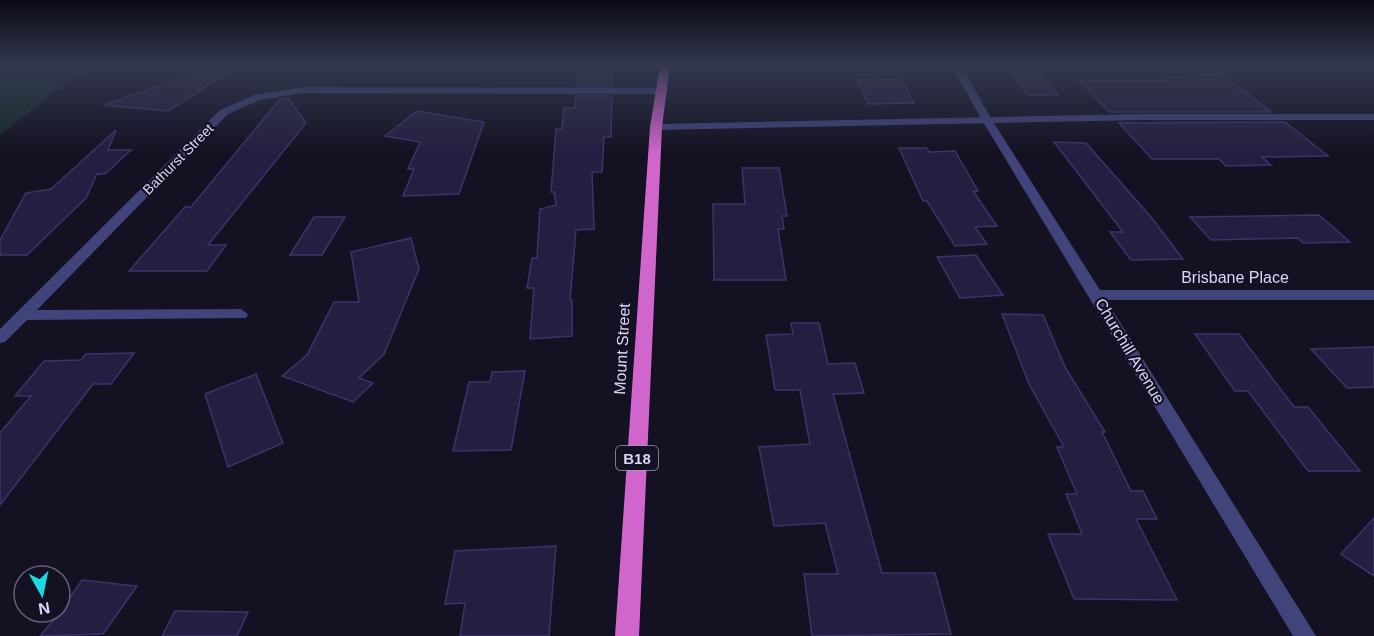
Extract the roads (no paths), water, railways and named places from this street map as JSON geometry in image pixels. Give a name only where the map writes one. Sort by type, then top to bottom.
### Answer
[{"type":"highway","name":"Mount Street","points":[[627,636],[656,127],[662,95]]},
{"type":"street","name":"Bathurst Street","points":[[0,339],[224,112],[258,97],[273,95]]},
{"type":"street","name":"Churchill Avenue","points":[[973,95],[1305,636]]},
{"type":"street","points":[[656,127],[987,120],[1374,117]]},
{"type":"street","name":"Brisbane Place","points":[[1095,295],[1374,296]]},
{"type":"street","points":[[22,315],[242,314]]}]
